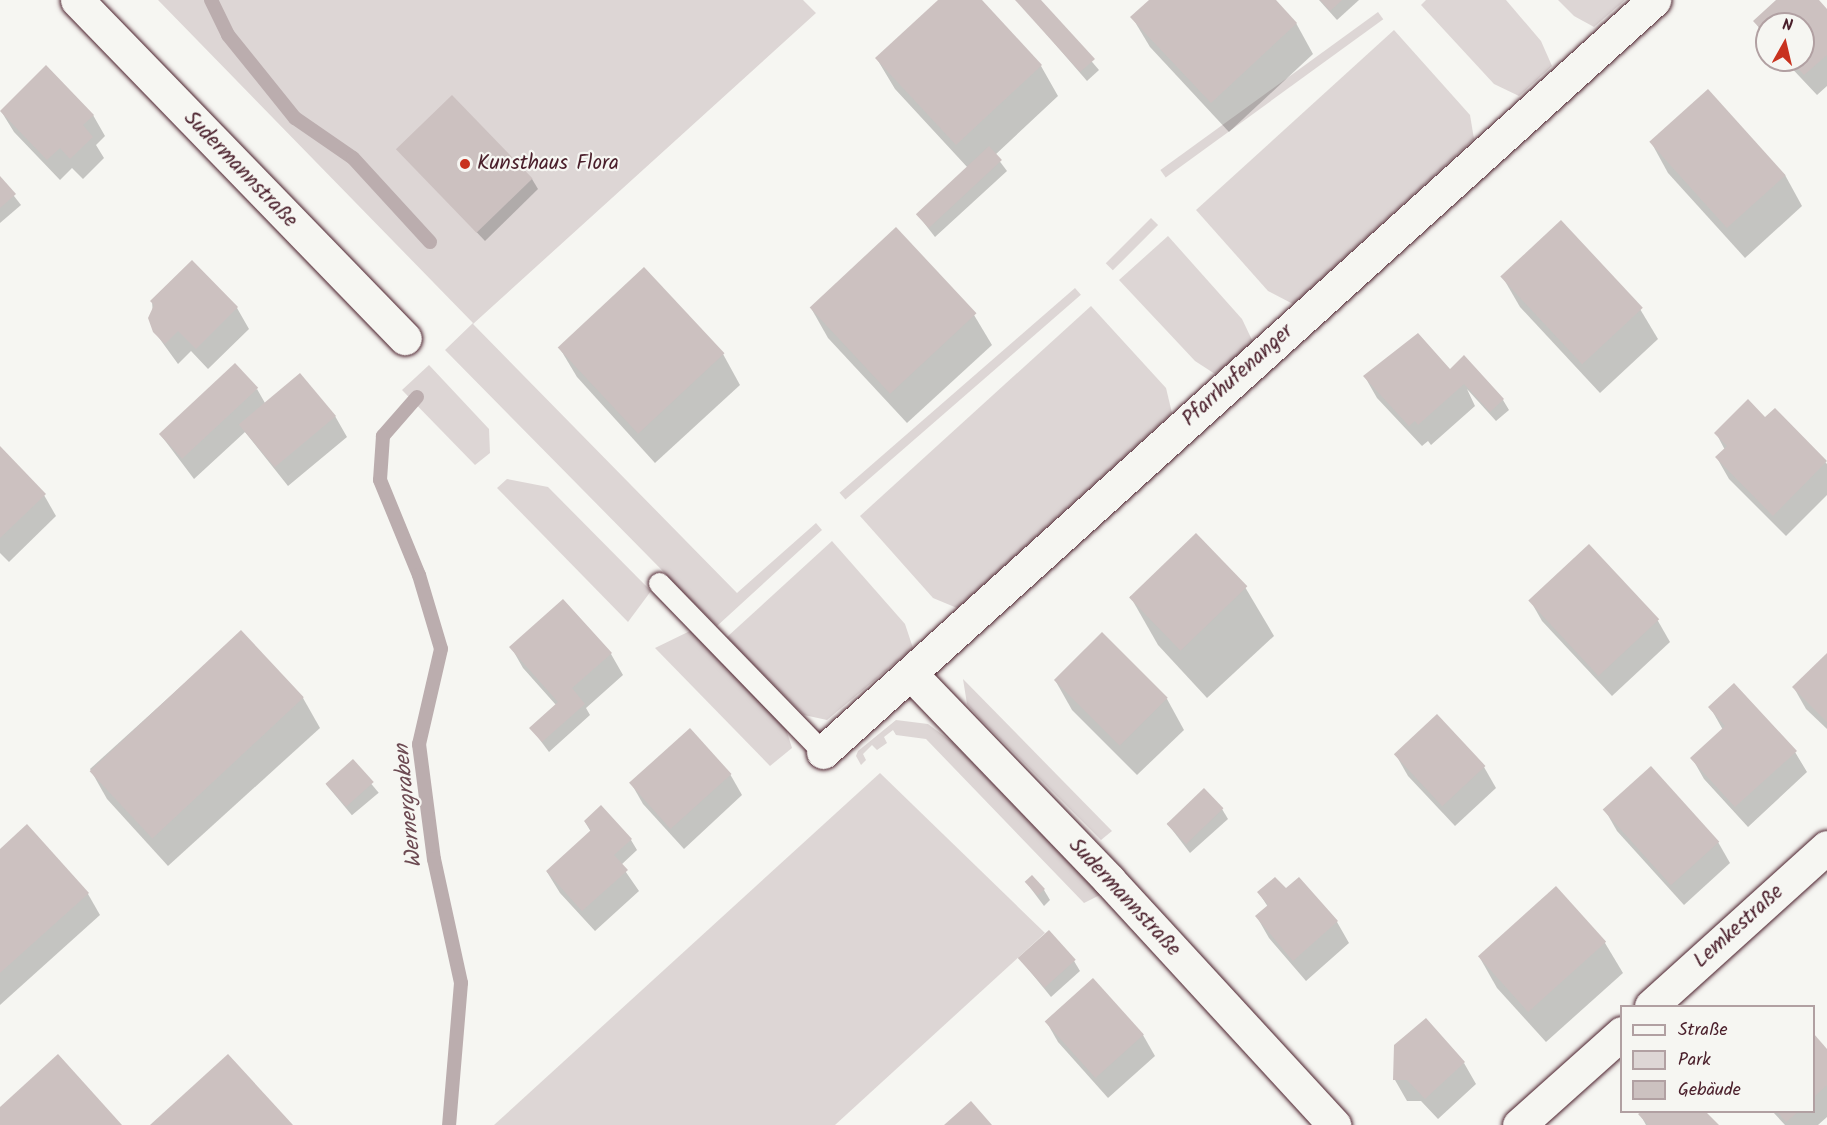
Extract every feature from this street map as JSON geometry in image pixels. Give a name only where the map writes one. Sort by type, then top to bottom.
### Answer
[{"type":"street","name":"Sudermannstraße","points":[[76,0],[405,338]]},
{"type":"street","name":"Pfarrhufenanger","points":[[823,753],[1654,0]]},
{"type":"street","name":"Sudermannstraße","points":[[911,674],[1108,880],[1334,1125]]},
{"type":"street","name":"Lemkestraße","points":[[1652,1005],[1827,847]]},
{"type":"street","points":[[1519,1125],[1620,1035]]},
{"type":"lane","points":[[658,583],[823,753]]},
{"type":"green space","name":"Kunsthaus Flora","points":[[158,0],[803,0],[816,13],[473,324],[737,593],[816,523],[822,530],[717,626],[445,350],[473,323]]},
{"type":"green space","points":[[1426,0],[1506,0],[1541,41],[1552,66],[1519,96],[1494,84],[1421,5]]},
{"type":"green space","points":[[1558,0],[1625,0],[1594,27],[1574,16]]},
{"type":"green space","points":[[1378,12],[1383,19],[1166,177],[1160,170]]},
{"type":"green space","points":[[1394,30],[1470,115],[1474,139],[1293,304],[1268,291],[1196,210]]},
{"type":"green space","points":[[1151,218],[1158,225],[1113,270],[1106,263]]},
{"type":"green space","points":[[1168,236],[1242,319],[1253,342],[1215,374],[1195,361],[1119,280]]},
{"type":"green space","points":[[1075,288],[1081,295],[845,499],[840,493]]},
{"type":"green space","points":[[1091,306],[1166,388],[1172,413],[957,608],[933,598],[860,516]]},
{"type":"green space","points":[[429,365],[489,429],[490,453],[475,465],[402,390]]},
{"type":"green space","points":[[507,479],[548,487],[651,591],[628,622],[497,488]]},
{"type":"green space","points":[[832,541],[905,624],[913,648],[827,720],[804,715],[727,637]]},
{"type":"green space","points":[[690,631],[786,729],[792,748],[770,766],[655,648]]},
{"type":"green space","points":[[963,679],[1112,831],[1101,840],[980,719],[967,704]]},
{"type":"green space","points":[[896,720],[928,724],[952,742],[1100,895],[1084,903],[926,739],[896,735],[893,730],[884,737],[887,743],[877,750],[872,745],[863,754],[866,760],[861,765],[856,756],[858,751]]},
{"type":"green space","points":[[880,773],[1045,933],[835,1125],[494,1125]]},
{"type":"building","points":[[938,0],[982,0],[1042,65],[956,145],[875,58]]},
{"type":"building","points":[[1015,0],[1041,0],[1095,59],[1080,72]]},
{"type":"building","points":[[1149,0],[1276,0],[1297,23],[1211,103],[1130,17]]},
{"type":"building","points":[[1320,0],[1342,0],[1330,11]]},
{"type":"building","points":[[1776,0],[1819,0],[1827,9],[1827,55],[1815,65],[1815,12],[1763,12]]},
{"type":"building","points":[[46,65],[94,115],[83,125],[93,137],[70,159],[60,148],[47,160],[0,111]]},
{"type":"building","points":[[1708,89],[1786,175],[1727,228],[1649,142]]},
{"type":"building","name":"Kunsthaus Flora","points":[[452,95],[533,178],[476,233],[396,149]]},
{"type":"building","points":[[989,146],[1002,160],[929,228],[916,214]]},
{"type":"building","points":[[0,176],[16,194],[0,208]]},
{"type":"building","points":[[1561,220],[1643,308],[1582,364],[1500,277]]},
{"type":"building","points":[[896,227],[976,313],[890,394],[810,307]]},
{"type":"building","points":[[192,260],[238,307],[196,349],[178,331],[165,344],[153,332],[148,318],[154,305],[150,301]]},
{"type":"building","points":[[644,267],[724,353],[638,434],[558,347]]},
{"type":"building","points":[[1418,333],[1450,369],[1464,355],[1504,399],[1490,412],[1464,384],[1418,425],[1415,421],[1409,426],[1363,376]]},
{"type":"building","points":[[235,363],[258,388],[182,459],[159,434]]},
{"type":"building","points":[[300,373],[336,416],[275,467],[239,424]]},
{"type":"building","points":[[1748,399],[1765,417],[1775,408],[1827,461],[1773,516],[1715,457],[1727,446],[1714,433]]},
{"type":"building","points":[[0,446],[46,494],[0,538]]},
{"type":"building","points":[[1196,533],[1247,586],[1181,651],[1129,598]]},
{"type":"building","points":[[1589,544],[1659,619],[1599,676],[1528,601]]},
{"type":"building","points":[[563,599],[612,653],[572,688],[585,704],[542,742],[529,728],[558,702],[509,647]]},
{"type":"building","points":[[241,630],[304,697],[152,838],[90,771]]},
{"type":"building","points":[[1102,632],[1168,698],[1120,746],[1054,680]]},
{"type":"building","points":[[1827,653],[1827,722],[1792,687]]},
{"type":"building","points":[[1734,683],[1797,751],[1735,807],[1690,758],[1725,726],[1708,707]]},
{"type":"building","points":[[1437,714],[1485,766],[1442,806],[1394,754]]},
{"type":"building","points":[[690,728],[731,774],[671,829],[629,783]]},
{"type":"building","points":[[353,759],[374,782],[346,807],[326,784]]},
{"type":"building","points":[[1651,766],[1719,842],[1671,885],[1603,809]]},
{"type":"building","points":[[1204,788],[1223,808],[1186,844],[1167,824]]},
{"type":"building","points":[[601,805],[632,839],[614,855],[628,870],[582,911],[546,871],[591,830],[584,821]]},
{"type":"building","points":[[27,824],[89,893],[0,973],[0,849]]},
{"type":"building","points":[[1032,875],[1045,889],[1038,896],[1025,882]]},
{"type":"building","points":[[1275,877],[1286,888],[1299,877],[1338,921],[1293,961],[1255,916],[1268,905],[1257,892]]},
{"type":"building","points":[[1556,886],[1606,942],[1528,1012],[1478,956]]},
{"type":"building","points":[[1049,930],[1076,960],[1045,988],[1018,958]]},
{"type":"building","points":[[1093,978],[1144,1034],[1096,1078],[1045,1021]]},
{"type":"building","points":[[1426,1018],[1465,1062],[1425,1099],[1407,1080],[1393,1080],[1394,1045]]},
{"type":"building","points":[[1815,1035],[1827,1049],[1827,1085],[1815,1096]]},
{"type":"building","points":[[58,1054],[122,1125],[0,1125],[0,1107]]},
{"type":"building","points":[[228,1054],[293,1125],[150,1125]]},
{"type":"building","points":[[971,1101],[992,1125],[944,1125]]},
{"type":"building","points":[[1707,1113],[1719,1125],[1648,1125],[1638,1114]]},
{"type":"building","points":[[1778,1113],[1797,1113],[1786,1122]]},
{"type":"waterway","name":"Wernergraben","points":[[211,0],[228,35],[295,118],[353,158],[430,242]]},
{"type":"waterway","name":"Wernergraben","points":[[417,397],[383,436],[380,480],[419,575],[441,649],[419,744],[434,859],[461,983],[449,1125]]},
{"type":"place","name":"Kunsthaus Flora","points":[[465,164]]}]
